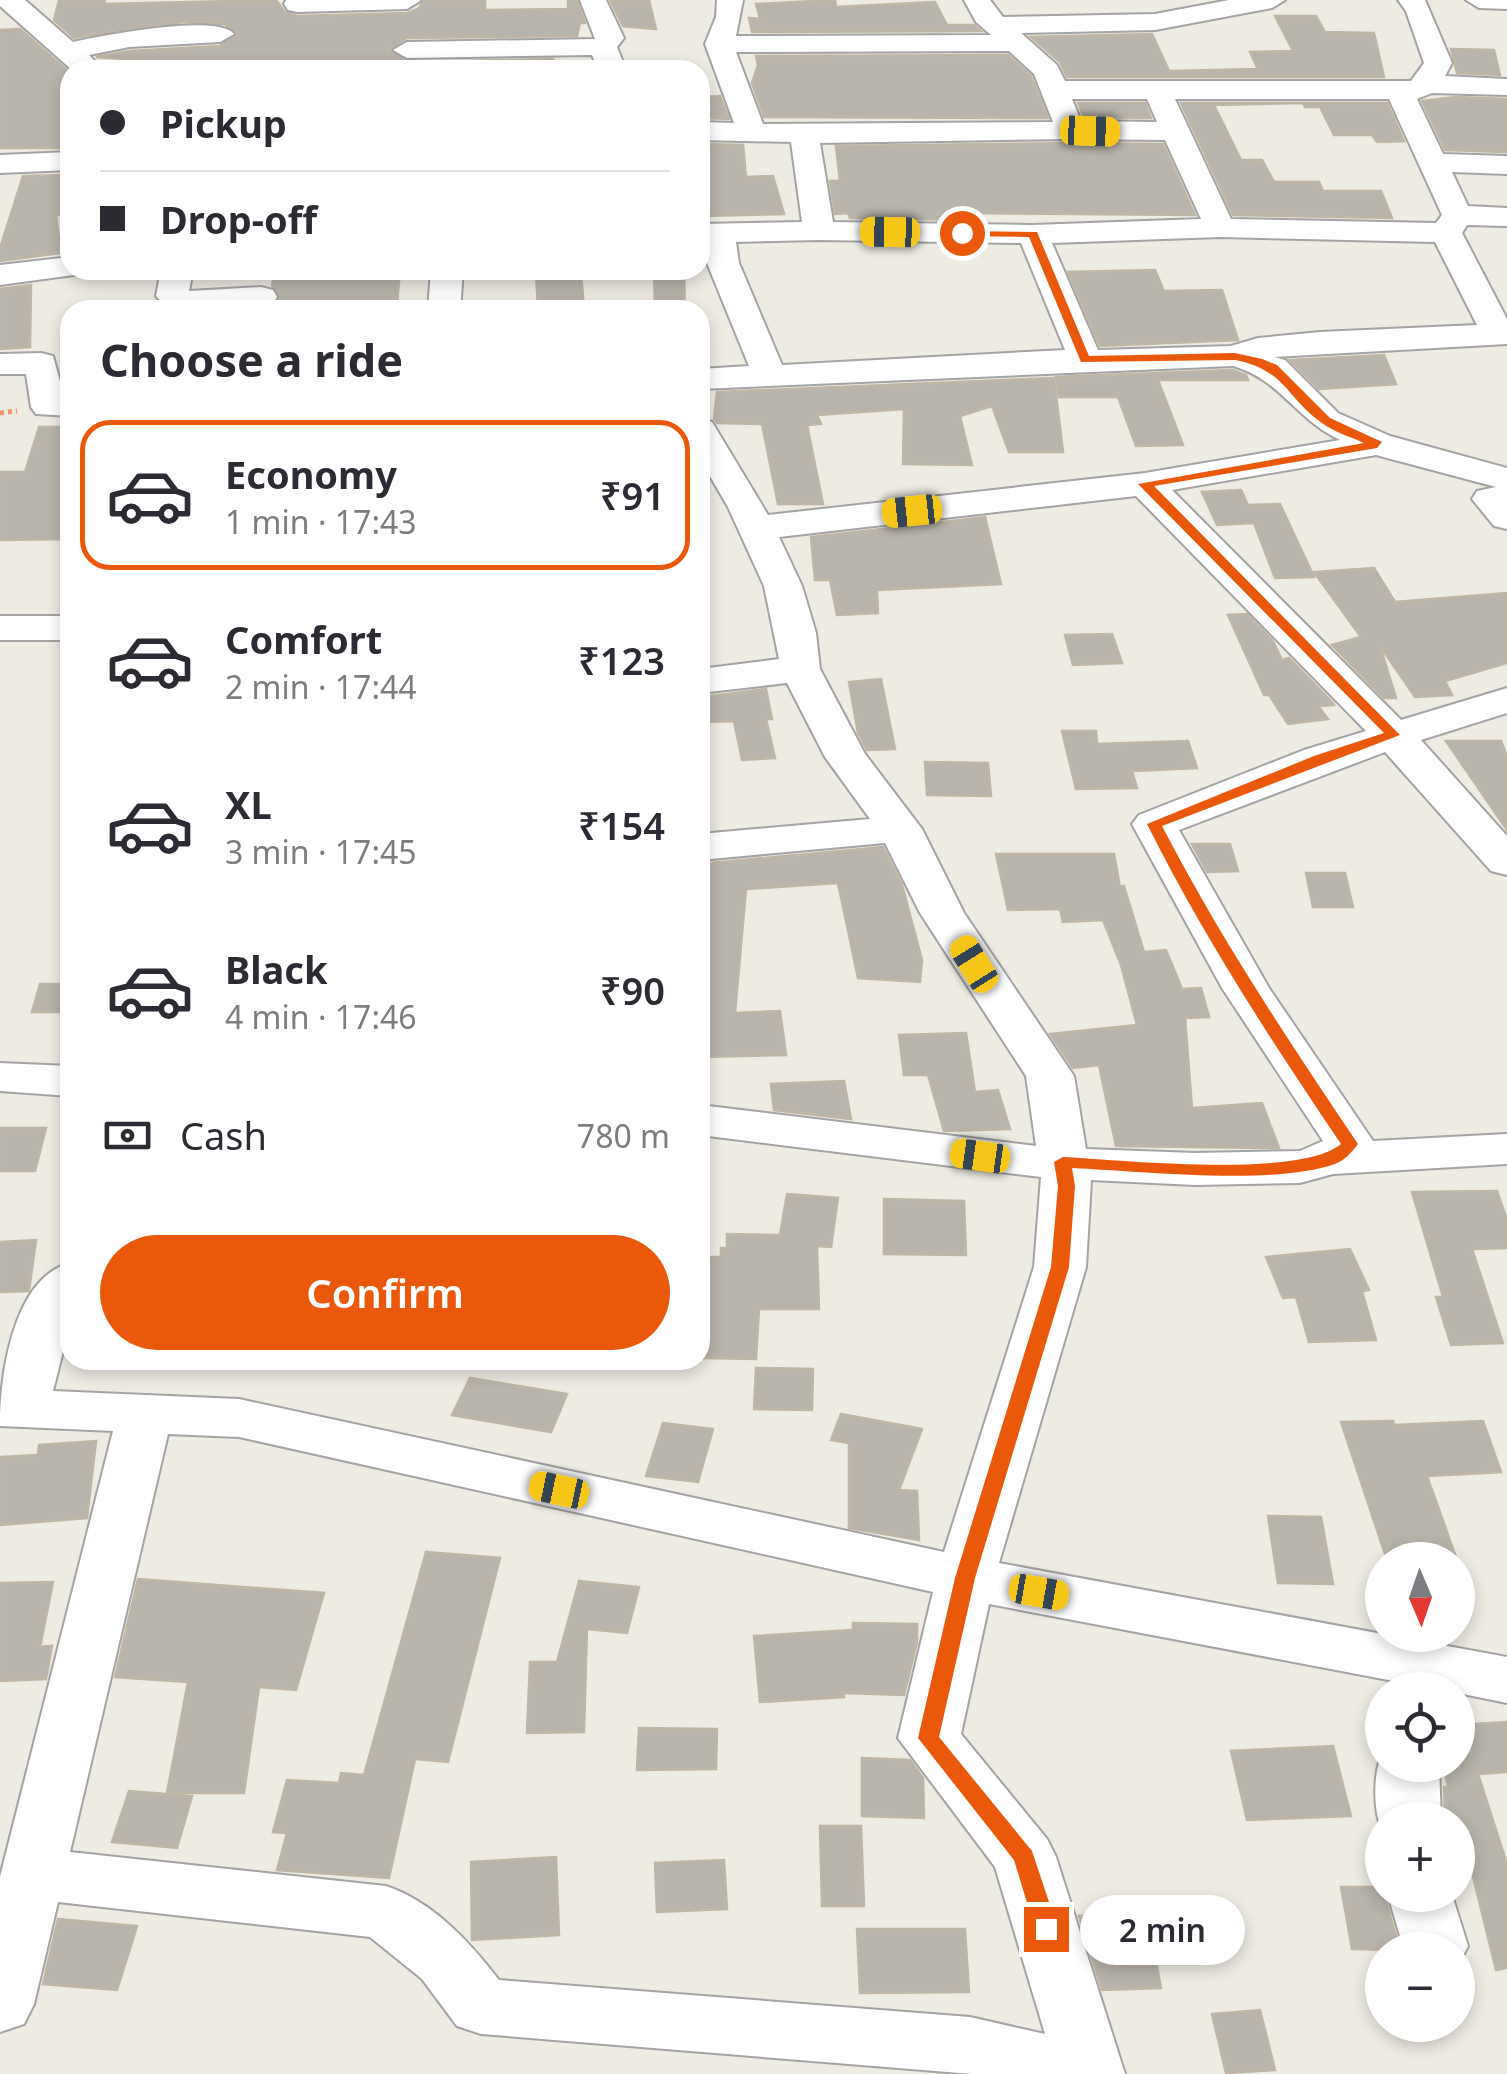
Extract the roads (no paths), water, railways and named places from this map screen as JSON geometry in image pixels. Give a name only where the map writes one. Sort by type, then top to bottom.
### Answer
[{"type":"street","points":[[10,0],[78,60]]},
{"type":"street","points":[[298,4],[407,0],[411,60],[607,59],[610,38],[592,0]]},
{"type":"street","points":[[730,0],[729,18],[719,44],[751,130]]},
{"type":"street","points":[[977,0],[1006,34],[1047,71],[1068,124],[1062,130],[1174,131]]},
{"type":"street","points":[[719,44],[1006,34],[1154,22],[1235,2],[1272,0]]},
{"type":"street","points":[[1411,0],[1420,10],[1438,63],[1413,88]]},
{"type":"street","points":[[1479,0],[1507,1]]},
{"type":"street","points":[[1154,22],[1174,131],[1220,228]]},
{"type":"street","points":[[0,28],[34,23]]},
{"type":"street","points":[[68,51],[129,39],[220,34]]},
{"type":"street","points":[[1053,90],[1507,87]]},
{"type":"street","points":[[710,378],[1235,356],[1258,348],[1304,344],[1503,334],[1451,225],[1413,88]]},
{"type":"street","points":[[710,130],[804,134],[1070,130]]},
{"type":"street","points":[[804,134],[819,231]]},
{"type":"street","points":[[0,164],[60,161]]},
{"type":"street","points":[[1432,162],[1507,165]]},
{"type":"street","points":[[710,234],[1033,234],[1451,225],[1507,217]]},
{"type":"street","points":[[1033,234],[1085,360]]},
{"type":"street","points":[[710,236],[769,374]]},
{"type":"street","points":[[0,274],[60,268]]},
{"type":"street","points":[[211,300],[261,297]]},
{"type":"street","points":[[1235,356],[1273,367],[1326,420],[1377,444],[1507,479]]},
{"type":"street","points":[[0,364],[41,364],[48,407],[60,406]]},
{"type":"street","points":[[756,528],[1144,484],[1377,444]]},
{"type":"street","points":[[710,447],[756,528],[783,586],[796,633],[800,669],[846,757],[900,830],[942,913],[1050,1076],[1066,1186],[1060,1267],[965,1578],[928,1738],[1024,1857],[1091,2074]]},
{"type":"street","points":[[1144,484],[1393,735],[1507,862]]},
{"type":"street","points":[[1507,497],[1490,499],[1507,518]]},
{"type":"street","points":[[0,628],[60,628]]},
{"type":"street","points":[[710,680],[800,669]]},
{"type":"street","points":[[1333,1159],[1350,1144],[1283,1052],[1199,913],[1154,824],[1319,759],[1507,700]]},
{"type":"street","points":[[710,846],[900,830]]},
{"type":"street","points":[[0,1077],[60,1081]]},
{"type":"street","points":[[710,1121],[1019,1161],[1195,1168],[1300,1167],[1333,1159],[1507,1150]]},
{"type":"street","points":[[60,1294],[46,1313],[10,1408],[240,1418],[1394,1672]]},
{"type":"street","points":[[0,2004],[24,1857],[145,1415]]},
{"type":"street","points":[[1475,1678],[1507,1680]]},
{"type":"street","points":[[24,1857],[386,1912],[445,1960],[481,2006],[970,2045],[1091,2074]]}]
